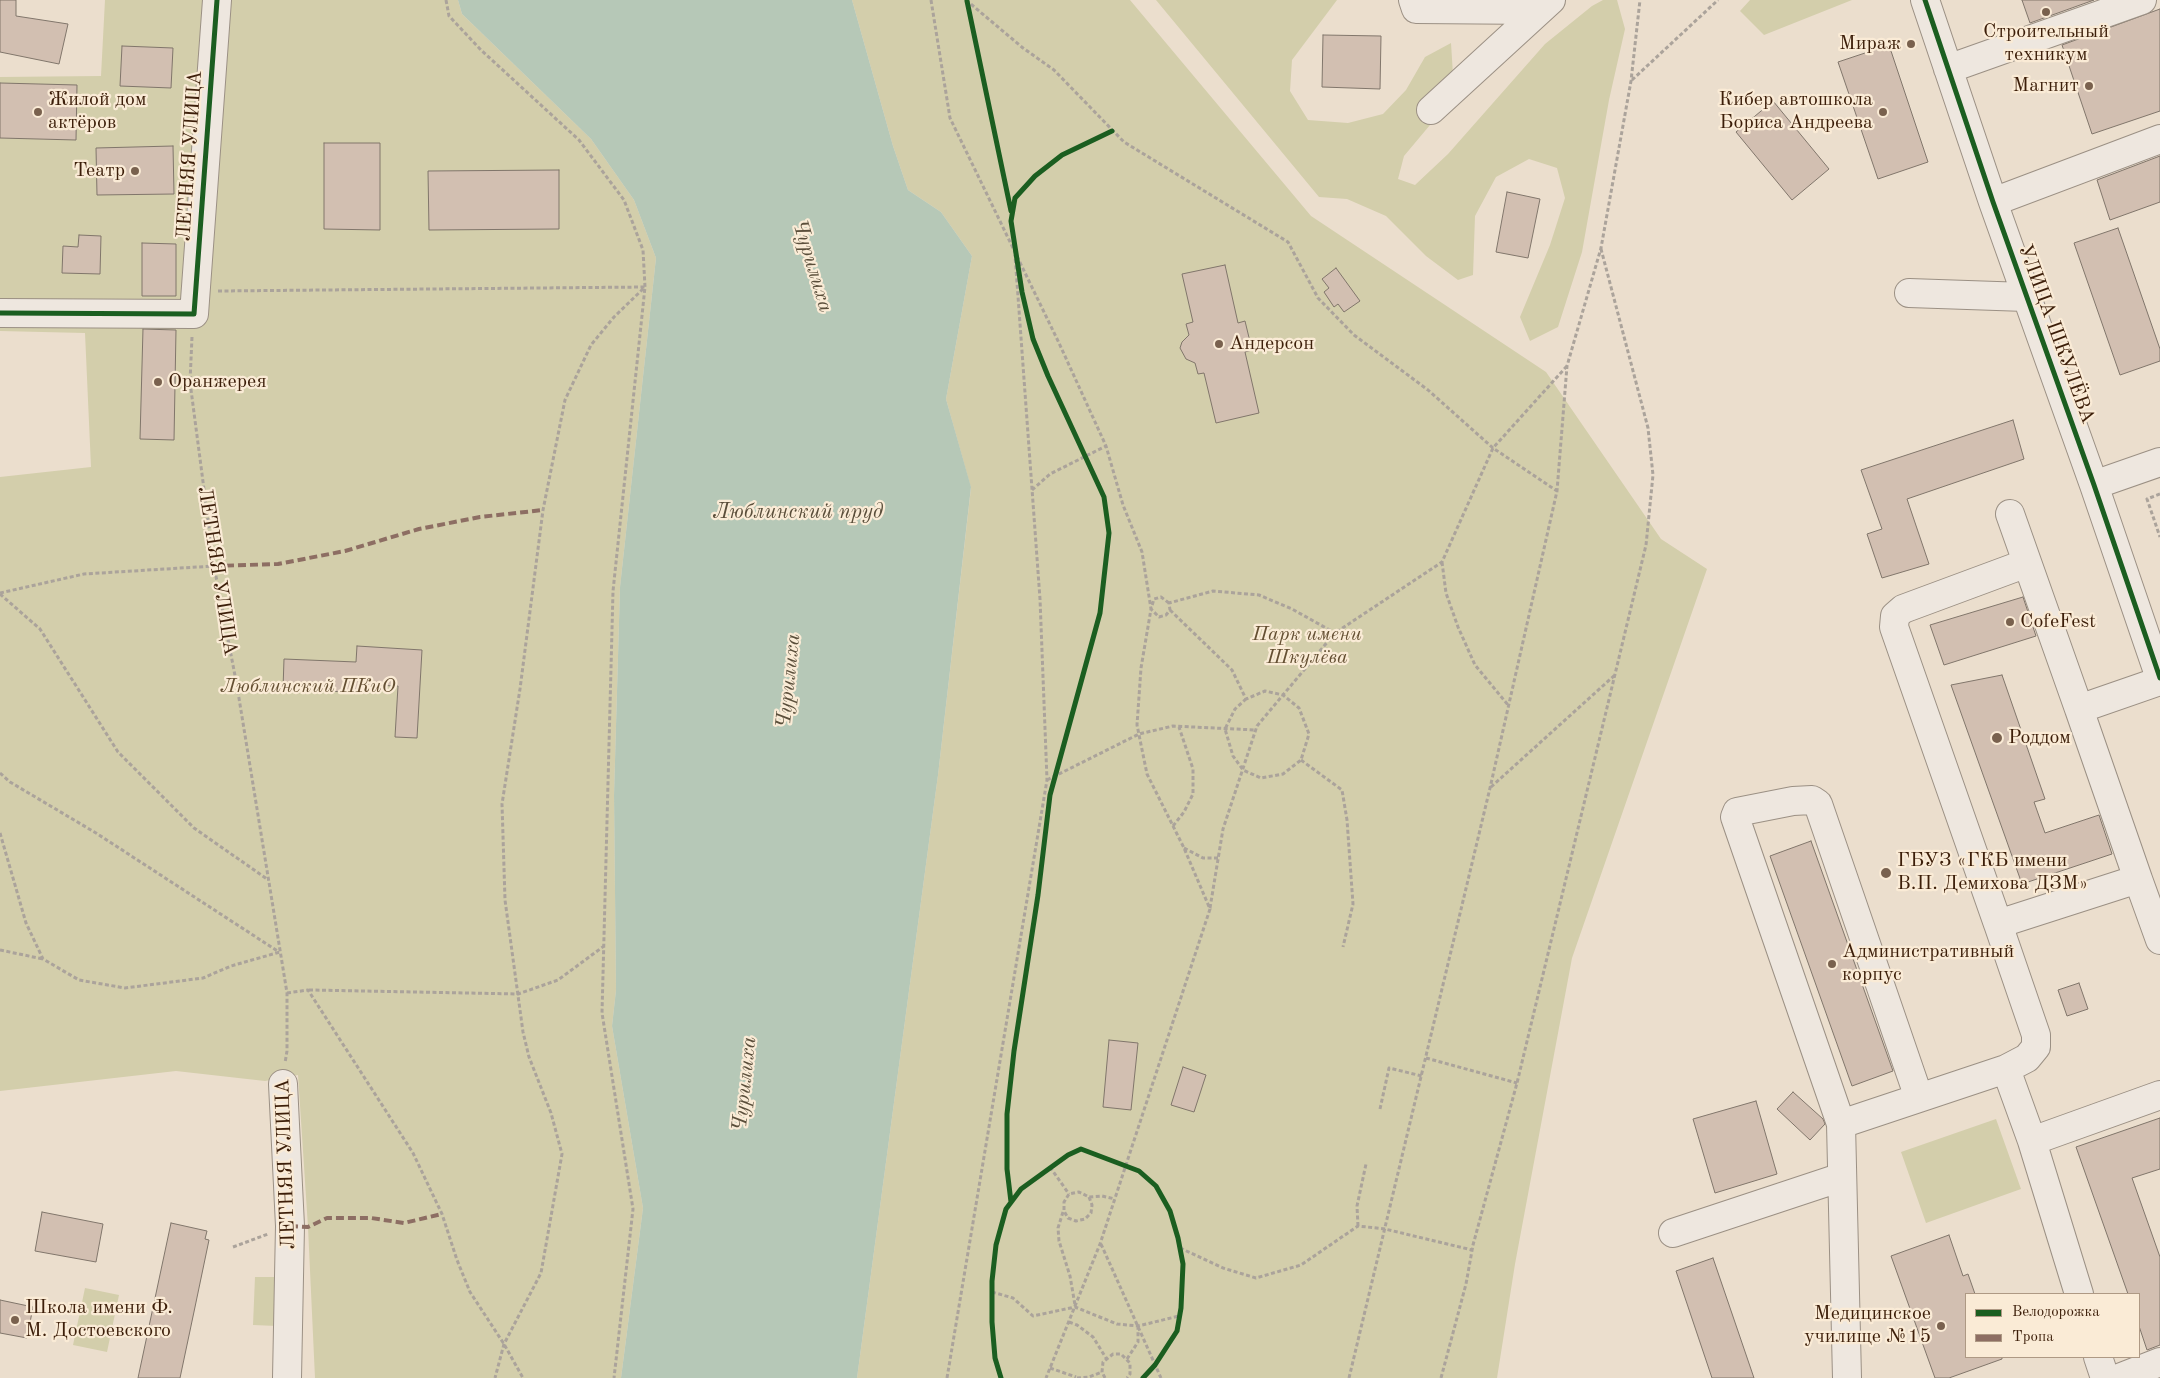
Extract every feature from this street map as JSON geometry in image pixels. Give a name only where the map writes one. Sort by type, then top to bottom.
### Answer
[{"type":"street","name":"ЛЕТНЯЯ УЛИЦА","points":[[194,302],[217,0]]},
{"type":"street","points":[[1413,0],[1416,9],[1546,5]]},
{"type":"street","name":"УЛИЦА ШКУЛЁВА","points":[[1925,0],[1993,202],[2094,485],[2160,680]]},
{"type":"street","points":[[1948,70],[2142,0]]},
{"type":"street","points":[[1432,110],[1546,5]]},
{"type":"street","points":[[1993,202],[2160,140]]},
{"type":"street","points":[[1909,293],[2026,296]]},
{"type":"street","points":[[0,313],[194,302]]},
{"type":"street","points":[[2094,485],[2160,462]]},
{"type":"street","points":[[2010,514],[2160,940]]},
{"type":"street","points":[[1841,1124],[2006,1069],[2027,1058],[2036,1047],[2036,1035],[1894,627],[1895,616],[1903,608],[2027,563]]},
{"type":"street","points":[[2079,709],[2160,680]]},
{"type":"street","points":[[1847,1378],[1841,1124],[1735,817],[1737,812],[1793,801],[1812,800],[1818,804],[1919,1098]]},
{"type":"street","points":[[1998,924],[2138,879]]},
{"type":"street","points":[[2006,1069],[2032,1140],[2079,1293]]},
{"type":"street","name":"ЛЕТНЯЯ УЛИЦА","points":[[283,1084],[290,1226],[287,1378]]},
{"type":"street","points":[[2032,1140],[2160,1094]]},
{"type":"street","points":[[1673,1233],[1842,1177]]},
{"type":"street","points":[[2098,1358],[2104,1378]]},
{"type":"street","points":[[2119,1378],[2160,1362]]},
{"type":"path","points":[[446,0],[449,16],[481,50],[579,140],[624,200],[643,250],[645,288],[612,591],[602,1014],[633,1209],[614,1378]]},
{"type":"path","points":[[931,0],[950,118],[1059,342],[1106,446],[1123,505],[1142,552],[1151,609],[1159,617],[1166,615],[1170,610]]},
{"type":"path","points":[[967,0],[969,11]]},
{"type":"path","points":[[967,0],[1023,48],[1054,70],[1124,142],[1288,242],[1318,298],[1348,329],[1428,390],[1493,448],[1557,491]]},
{"type":"path","points":[[1349,1378],[1490,788],[1557,491],[1567,366],[1601,248],[1631,81],[1640,0]]},
{"type":"path","points":[[1631,81],[1718,0]]},
{"type":"path","points":[[1103,135],[1112,131]]},
{"type":"path","points":[[1012,230],[1026,311]]},
{"type":"path","points":[[1441,1378],[1466,1284],[1472,1250],[1517,1083],[1617,674],[1646,545],[1654,475],[1648,428],[1601,248]]},
{"type":"path","points":[[947,1378],[1046,780],[1040,599],[1016,253]]},
{"type":"path","points":[[194,302],[645,288]]},
{"type":"path","points":[[496,1378],[504,1344],[541,1273],[562,1154],[551,1113],[529,1057],[518,994],[505,900],[502,804],[520,689],[543,510],[565,400],[591,345],[614,316],[645,288]]},
{"type":"path","points":[[1509,706],[1475,665],[1446,593],[1442,562],[1493,448],[1567,366]]},
{"type":"path","points":[[1032,490],[1050,474],[1106,446]]},
{"type":"path","points":[[1082,449],[1089,464]]},
{"type":"path","points":[[2160,494],[2146,499],[2160,537]]},
{"type":"path","points":[[1046,1378],[1100,1244],[1210,909],[1223,830],[1256,730],[1335,633],[1442,562]]},
{"type":"path","points":[[0,594],[84,574],[214,566]]},
{"type":"path","points":[[1169,603],[1213,591],[1259,595],[1292,609],[1335,633]]},
{"type":"path","points":[[0,594],[40,629],[118,752],[194,828],[268,880]]},
{"type":"path","points":[[1210,909],[1184,848],[1147,774],[1137,725],[1140,668],[1154,599],[1161,597],[1169,603],[1170,610],[1232,670],[1246,699]]},
{"type":"path","points":[[1490,788],[1617,674]]},
{"type":"path","points":[[1265,691],[1283,695],[1299,708],[1309,734],[1301,760],[1283,774],[1261,778],[1243,770],[1232,756],[1225,728],[1235,710],[1246,699],[1265,691]]},
{"type":"path","points":[[1046,780],[1139,734],[1179,726],[1256,730]]},
{"type":"path","points":[[1173,826],[1184,812],[1193,794],[1193,769],[1179,726]]},
{"type":"path","points":[[1301,760],[1342,790],[1353,904],[1343,946]]},
{"type":"path","points":[[1054,782],[1058,767]]},
{"type":"path","points":[[0,773],[10,782],[96,833],[280,952]]},
{"type":"path","points":[[1047,822],[1052,789]]},
{"type":"path","points":[[0,833],[26,923],[43,959]]},
{"type":"path","points":[[1184,848],[1203,858],[1218,858]]},
{"type":"path","points":[[287,993],[308,990],[518,994],[558,980],[604,946]]},
{"type":"path","points":[[0,950],[43,959],[79,980],[125,988],[203,978],[231,966],[280,952]]},
{"type":"path","points":[[308,990],[413,1153],[442,1214],[470,1292],[504,1344],[523,1378]]},
{"type":"path","points":[[1426,1058],[1517,1083]]},
{"type":"path","points":[[1380,1109],[1389,1068],[1422,1076]]},
{"type":"path","points":[[1056,1163],[1048,1168],[1069,1194]]},
{"type":"path","points":[[1118,1163],[1132,1168]]},
{"type":"path","points":[[1358,1226],[1357,1206],[1366,1164]]},
{"type":"path","points":[[1075,1307],[1074,1294],[1059,1241],[1058,1228],[1064,1211],[1064,1202],[1069,1194],[1080,1192],[1089,1197],[1102,1196],[1115,1199]]},
{"type":"path","points":[[1064,1211],[1068,1218],[1076,1221],[1085,1219],[1091,1213],[1092,1205],[1089,1197]]},
{"type":"path","points":[[233,1246],[290,1226]]},
{"type":"path","points":[[1179,1245],[1223,1268],[1256,1278],[1301,1265],[1358,1226],[1385,1229],[1472,1250]]},
{"type":"path","points":[[1100,1244],[1161,1378]]},
{"type":"path","points":[[1179,1245],[1181,1256]]},
{"type":"path","points":[[992,1302],[992,1290],[1013,1298],[1033,1316],[1075,1307],[1117,1324],[1138,1326],[1180,1316]]},
{"type":"path","points":[[1178,1324],[1181,1308]]},
{"type":"path","points":[[1069,1322],[1077,1324],[1093,1337],[1106,1358]]},
{"type":"path","points":[[1127,1358],[1138,1342],[1138,1326]]},
{"type":"path","points":[[1105,1378],[1102,1367],[1106,1358],[1113,1354],[1121,1354],[1130,1363],[1130,1374],[1127,1378]]},
{"type":"path","points":[[1149,1371],[1161,1356]]},
{"type":"path","points":[[1050,1368],[1076,1378],[1089,1377],[1102,1372]]},
{"type":"path","points":[[1130,1374],[1133,1378]]},
{"type":"green space","name":"Люблинский ПКиО","points":[[105,0],[458,0],[462,14],[591,139],[634,200],[656,258],[620,587],[614,795],[616,990],[612,1026],[643,1208],[621,1378],[315,1378],[298,1075],[265,1081],[176,1071],[0,1091],[0,477],[91,467],[85,333],[0,331],[0,77],[101,76]]},
{"type":"green space","name":"Парк имени Шкулёва","points":[[852,0],[1130,0],[1311,216],[1546,372],[1661,539],[1707,569],[1572,958],[1515,1264],[1497,1378],[857,1378],[938,775],[971,488],[946,399],[972,256],[941,212],[908,190],[893,146]]},
{"type":"green space","points":[[1156,0],[1337,0],[1292,60],[1290,91],[1308,120],[1348,123],[1383,114],[1406,90],[1425,57],[1451,43],[1453,75],[1430,125],[1404,156],[1398,179],[1415,185],[1448,154],[1545,44],[1592,6],[1603,0],[1617,0],[1625,29],[1609,100],[1582,252],[1558,327],[1530,341],[1520,317],[1550,245],[1565,198],[1557,168],[1529,159],[1496,177],[1475,216],[1473,275],[1458,280],[1426,256],[1386,216],[1347,199],[1319,197]]},
{"type":"green space","points":[[1750,0],[1852,0],[1764,35],[1740,11]]},
{"type":"green space","points":[[1996,1119],[2021,1189],[1926,1223],[1901,1152]]},
{"type":"green space","points":[[255,1277],[278,1277],[277,1326],[253,1325]]},
{"type":"green space","points":[[85,1288],[119,1295],[107,1352],[73,1345]]},
{"type":"water","name":"Люблинский пруд","points":[[458,0],[852,0],[893,146],[908,190],[941,212],[972,256],[946,399],[971,487],[938,775],[857,1378],[621,1378],[643,1208],[612,1026],[616,990],[614,795],[620,587],[656,258],[634,200],[591,139],[462,14]]},
{"type":"building","points":[[0,0],[16,0],[16,16],[68,24],[59,64],[0,52]]},
{"type":"building","name":"Строительный техникум","points":[[2022,0],[2094,0],[2030,23]]},
{"type":"building","points":[[2160,9],[2160,111],[2092,134],[2062,45]]},
{"type":"building","points":[[1323,35],[1381,36],[1380,89],[1322,87]]},
{"type":"building","name":"Кибер автошкола Бориса Андреева","points":[[1889,45],[1928,162],[1878,179],[1838,62]]},
{"type":"building","points":[[122,46],[173,48],[171,88],[120,86]]},
{"type":"building","name":"Жилой дом актёров","points":[[0,83],[77,85],[76,140],[0,138]]},
{"type":"building","points":[[1773,101],[1829,169],[1792,200],[1736,132]]},
{"type":"building","points":[[324,143],[380,143],[380,230],[324,229]]},
{"type":"building","name":"Театр","points":[[173,146],[174,194],[97,195],[96,148]]},
{"type":"building","points":[[2160,156],[2160,202],[2110,220],[2097,180]]},
{"type":"building","points":[[559,170],[559,229],[429,230],[428,171]]},
{"type":"building","points":[[1507,192],[1540,199],[1528,258],[1496,252]]},
{"type":"building","points":[[2118,228],[2160,349],[2160,361],[2120,375],[2074,243]]},
{"type":"building","points":[[79,235],[101,236],[100,274],[62,273],[63,246],[78,247]]},
{"type":"building","points":[[142,243],[176,244],[176,296],[142,296]]},
{"type":"building","points":[[1225,265],[1238,323],[1245,321],[1252,350],[1245,352],[1259,413],[1216,423],[1204,373],[1198,374],[1195,363],[1186,359],[1180,348],[1182,342],[1189,335],[1186,324],[1193,322],[1182,274]]},
{"type":"building","points":[[1336,268],[1360,301],[1344,312],[1338,304],[1334,307],[1324,292],[1329,288],[1322,279]]},
{"type":"building","name":"Оранжерея","points":[[143,329],[176,330],[174,440],[140,439]]},
{"type":"building","points":[[2013,420],[2024,459],[1907,499],[1929,564],[1882,578],[1867,534],[1882,529],[1861,470]]},
{"type":"building","points":[[2023,597],[2036,636],[1944,665],[1930,625]]},
{"type":"building","points":[[357,646],[422,650],[417,738],[395,737],[398,686],[368,685],[368,693],[283,689],[284,659],[356,662]]},
{"type":"building","name":"Роддом","points":[[2002,675],[2045,799],[2034,802],[2045,833],[2099,815],[2112,854],[2022,884],[1951,685]]},
{"type":"building","name":"Административный корпус","points":[[1811,841],[1893,1071],[1852,1086],[1770,856]]},
{"type":"building","points":[[2079,983],[2088,1009],[2067,1016],[2058,990]]},
{"type":"building","points":[[1109,1040],[1138,1043],[1131,1110],[1103,1107]]},
{"type":"building","points":[[1183,1067],[1206,1075],[1194,1112],[1171,1105]]},
{"type":"building","points":[[1793,1092],[1823,1119],[1825,1124],[1810,1140],[1777,1109]]},
{"type":"building","points":[[1756,1101],[1777,1174],[1715,1193],[1693,1119]]},
{"type":"building","points":[[2160,1118],[2160,1169],[2132,1178],[2160,1257],[2160,1345],[2147,1350],[2140,1329],[2140,1293],[2128,1293],[2076,1147]]},
{"type":"building","points":[[42,1212],[103,1224],[96,1262],[35,1251]]},
{"type":"building","points":[[171,1223],[207,1231],[205,1239],[209,1240],[180,1378],[138,1378]]},
{"type":"building","name":"Медицинское училище №15","points":[[1949,1235],[1963,1276],[1968,1274],[1975,1293],[1965,1293],[1965,1358],[2002,1359],[1949,1378],[1935,1378],[1891,1256]]},
{"type":"building","points":[[1713,1258],[1754,1378],[1712,1378],[1676,1271]]},
{"type":"building","name":"Школа имени Ф. М. Достоевского","points":[[0,1300],[33,1307],[27,1338],[0,1333]]},
{"type":"marked path","points":[[214,566],[278,564],[345,551],[419,529],[480,517],[543,510]]},
{"type":"marked path","points":[[290,1226],[308,1227],[327,1218],[371,1218],[404,1223],[442,1214]]},
{"type":"cycle path","points":[[0,313],[194,314],[217,0]]},
{"type":"cycle path","points":[[1925,0],[1993,202],[2094,485],[2160,678]]},
{"type":"cycle path","points":[[967,1],[1011,211]]},
{"type":"cycle path","points":[[1011,1202],[1007,1169],[1007,1114],[1050,795],[1100,613],[1109,533],[1104,497],[1033,339],[1022,292],[1011,221],[1015,198],[1035,176],[1062,155],[1112,131]]},
{"type":"cycle path","points":[[1001,1378],[995,1358],[992,1322],[992,1281],[996,1245],[1006,1209],[1021,1189],[1068,1155],[1081,1149],[1139,1171],[1156,1186],[1170,1211],[1178,1238],[1183,1264],[1181,1308],[1177,1331],[1155,1365],[1143,1378]]},
{"type":"place","name":"Строительный техникум","points":[[2046,12]]},
{"type":"place","name":"Мираж","points":[[1911,44]]},
{"type":"place","name":"Магнит","points":[[2089,86]]},
{"type":"place","name":"Жилой дом актёров","points":[[38,112]]},
{"type":"place","name":"Кибер автошкола Бориса Андреева","points":[[1883,112]]},
{"type":"place","name":"Театр","points":[[135,171]]},
{"type":"place","name":"Андерсон","points":[[1219,344]]},
{"type":"place","name":"Оранжерея","points":[[158,382]]},
{"type":"place","name":"CofeFest","points":[[2010,622]]},
{"type":"place","name":"Роддом","points":[[1997,738]]},
{"type":"place","name":"ГБУЗ «ГКБ имени В.П. Демихова ДЗМ»","points":[[1886,873]]},
{"type":"place","name":"Административный корпус","points":[[1832,964]]},
{"type":"place","name":"Школа имени Ф. М. Достоевского","points":[[15,1320]]},
{"type":"place","name":"Медицинское училище №15","points":[[1941,1326]]},
{"type":"water label","name":"Чурилиха","points":[[812,266]]},
{"type":"water label","name":"Чурилиха","points":[[789,681]]},
{"type":"water label","name":"Чурилиха","points":[[745,1084]]}]
